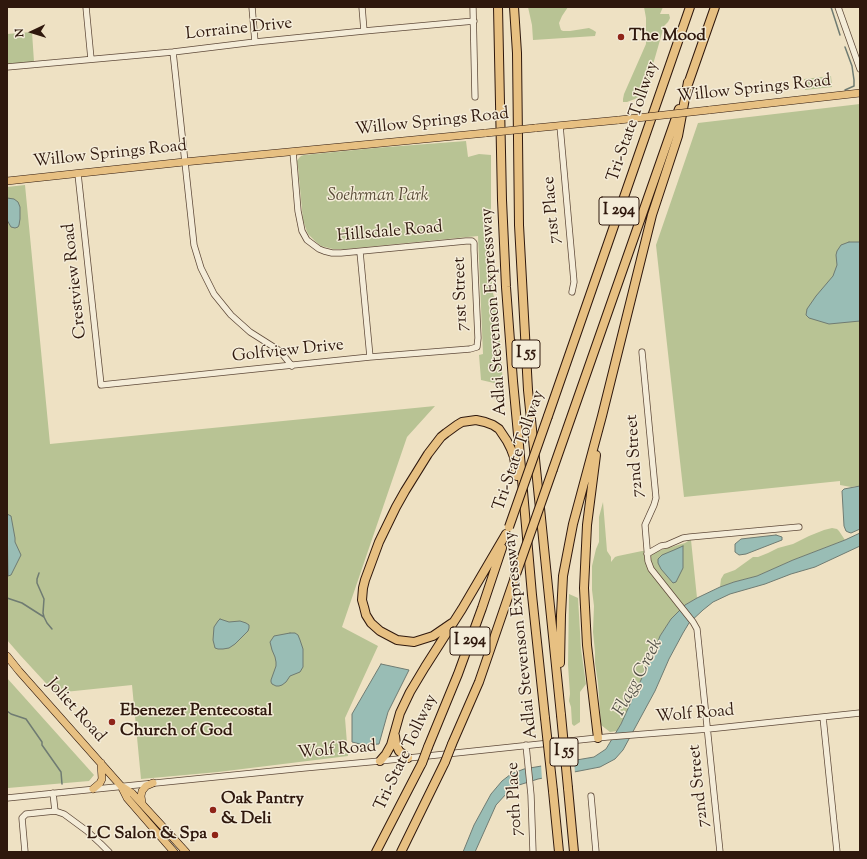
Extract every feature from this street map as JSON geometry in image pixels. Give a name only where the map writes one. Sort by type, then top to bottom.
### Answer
[{"type":"highway","name":"Adlai Stevenson Expressway","points":[[498,7],[502,200],[506,288],[532,595],[558,852]]},
{"type":"highway","name":"Adlai Stevenson Expressway","points":[[514,7],[517,53],[519,224],[528,390],[574,852]]},
{"type":"highway","name":"Tri-State Tollway","points":[[376,852],[422,763],[458,674],[690,7]]},
{"type":"highway","name":"I 294","points":[[400,852],[445,762],[479,682],[715,7]]},
{"type":"highway","points":[[559,700],[563,576],[573,524],[602,416],[652,215],[678,136],[688,82]]},
{"type":"highway","points":[[598,738],[587,645],[584,588],[588,525],[602,416]]},
{"type":"highway","points":[[452,623],[433,636],[414,642],[397,640],[380,632],[371,623],[366,615],[362,600],[365,580],[379,542],[405,491],[428,454],[446,433],[457,424],[470,420],[476,420],[493,425],[499,430],[507,441],[514,457],[526,518]]},
{"type":"highway","points":[[380,761],[391,745],[400,714],[410,692],[462,609],[508,530]]},
{"type":"highway","points":[[394,733],[399,752],[408,758]]},
{"type":"main road","name":"Willow Springs Road","points":[[7,181],[184,162],[619,120],[860,93]]},
{"type":"main road","name":"Joliet Road","points":[[7,656],[18,671],[121,786],[127,798],[174,852]]},
{"type":"main road","points":[[93,789],[102,779],[101,763]]},
{"type":"main road","points":[[142,804],[142,791],[146,786],[153,782]]},
{"type":"main road","name":"Joliet Road","points":[[121,786],[132,793],[186,852]]},
{"type":"street","points":[[86,7],[91,59]]},
{"type":"street","points":[[252,7],[255,42]]},
{"type":"street","points":[[362,7],[364,31]]},
{"type":"street","points":[[473,7],[475,97]]},
{"type":"street","points":[[838,7],[860,69]]},
{"type":"street","name":"Lorraine Drive","points":[[7,67],[173,52],[255,42],[474,21]]},
{"type":"street","points":[[173,52],[194,245],[201,268],[214,294],[231,314],[250,332],[280,351],[292,366]]},
{"type":"street","name":"71st Place","points":[[560,126],[574,278],[572,292]]},
{"type":"street","name":"Hillsdale Road","points":[[292,152],[302,231],[313,245],[324,251],[332,253],[360,252],[472,241]]},
{"type":"street","name":"Crestview Road","points":[[78,174],[101,385]]},
{"type":"street","name":"71st Street","points":[[472,241],[474,243],[478,338],[477,347]]},
{"type":"street","points":[[360,252],[370,357]]},
{"type":"street","name":"Golfview Drive","points":[[101,385],[370,357],[470,349],[477,347]]},
{"type":"street","name":"72nd Street","points":[[642,352],[656,498],[646,525],[648,561],[651,569],[693,622],[696,629],[708,729],[720,852]]},
{"type":"street","points":[[647,554],[661,546],[690,536],[799,527]]},
{"type":"street","name":"Wolf Road","points":[[7,798],[153,782],[860,713]]},
{"type":"street","points":[[823,717],[836,852]]},
{"type":"street","name":"70th Place","points":[[526,745],[533,852]]},
{"type":"street","points":[[53,793],[55,811]]},
{"type":"street","points":[[591,796],[596,852]]},
{"type":"street","points":[[25,852],[22,818],[26,814],[55,811],[64,814],[87,831],[108,852]]},
{"type":"green space","points":[[528,7],[568,7],[559,23],[561,30],[570,31],[589,28],[596,32],[595,36],[533,40],[532,25]]},
{"type":"green space","points":[[644,7],[663,7],[660,14],[669,14],[670,18],[664,26],[652,68],[650,81],[645,91],[640,97],[623,102],[624,94],[646,44],[646,18]]},
{"type":"green space","points":[[32,32],[34,62],[7,65],[7,34]]},
{"type":"green space","points":[[831,76],[832,87],[805,90],[804,79]]},
{"type":"green space","points":[[860,104],[860,486],[851,487],[840,485],[840,481],[684,497],[656,245],[698,123]]},
{"type":"green space","name":"Soehrman Park","points":[[466,141],[468,157],[479,154],[491,155],[491,208],[487,225],[493,293],[498,313],[503,385],[481,380],[479,355],[483,354],[478,236],[333,249],[321,246],[316,242],[308,234],[303,220],[297,161],[301,156],[375,148]]},
{"type":"green space","points":[[25,185],[50,444],[435,406],[407,437],[342,627],[378,646],[345,718],[348,756],[218,772],[141,779],[132,685],[55,693],[7,640],[7,187]]},
{"type":"green space","points":[[603,502],[607,551],[611,557],[611,562],[618,556],[642,551],[658,551],[691,540],[697,598],[685,605],[671,619],[660,636],[621,724],[617,731],[610,732],[601,725],[593,632],[594,606],[592,566],[599,542],[599,517]]},
{"type":"green space","points":[[832,528],[837,529],[845,540],[757,576],[720,587],[721,579],[724,574],[735,570],[753,557],[758,557]]},
{"type":"green space","points":[[569,594],[578,598],[581,649],[586,684],[580,692],[580,722],[574,726],[572,724],[571,707],[569,701]]},
{"type":"green space","points":[[7,678],[94,775],[89,781],[8,788]]},
{"type":"water","points":[[7,198],[14,199],[18,202],[20,207],[19,225],[15,228],[11,227],[7,220]]},
{"type":"water","points":[[849,242],[860,242],[860,321],[829,324],[809,318],[806,315],[807,309],[833,276],[837,265],[837,251],[841,245]]},
{"type":"water","points":[[860,486],[860,529],[851,533],[846,531],[844,526],[842,491],[844,489]]},
{"type":"water","points":[[7,514],[11,516],[15,542],[21,555],[11,575],[8,576]]},
{"type":"water","points":[[860,533],[860,546],[815,567],[730,594],[713,602],[703,610],[689,623],[683,633],[669,659],[655,691],[623,750],[615,759],[600,767],[538,779],[519,785],[507,793],[496,805],[475,852],[463,852],[474,825],[491,794],[502,781],[511,774],[524,769],[594,757],[606,749],[621,724],[660,636],[671,619],[685,605],[720,587],[757,576]]},
{"type":"water","points":[[776,535],[782,537],[782,540],[746,554],[739,555],[735,552],[735,544],[741,539]]},
{"type":"water","points":[[683,546],[683,568],[676,582],[673,583],[661,569],[658,559],[662,555]]},
{"type":"water","points":[[220,619],[229,622],[240,621],[246,623],[249,625],[248,631],[229,648],[215,648],[213,640],[214,627]]},
{"type":"water","points":[[295,633],[298,635],[300,640],[303,649],[303,667],[300,672],[290,676],[282,685],[276,686],[271,682],[276,662],[270,642],[274,636]]},
{"type":"water","points":[[381,664],[409,670],[388,712],[379,744],[364,745],[352,742],[352,714]]},
{"type":"pier","points":[[574,758],[575,774],[542,780],[541,764]]},
{"type":"waterway","points":[[831,7],[840,35]]},
{"type":"waterway","points":[[845,47],[852,66],[854,86],[845,90]]},
{"type":"waterway","points":[[39,573],[37,583],[44,599],[43,613],[47,623],[52,629]]},
{"type":"waterway","points":[[7,598],[22,603],[44,617]]},
{"type":"waterway","points":[[7,711],[11,714],[26,719],[61,772],[62,784]]},
{"type":"place","name":"The Mood","points":[[621,37]]},
{"type":"place","name":"Ebenezer Pentecostal Church of God","points":[[112,722]]},
{"type":"place","name":"Oak Pantry & Deli","points":[[213,810]]},
{"type":"place","name":"LC Salon & Spa","points":[[215,835]]},
{"type":"water label","name":"Flagg Creek","points":[[639,678]]}]
